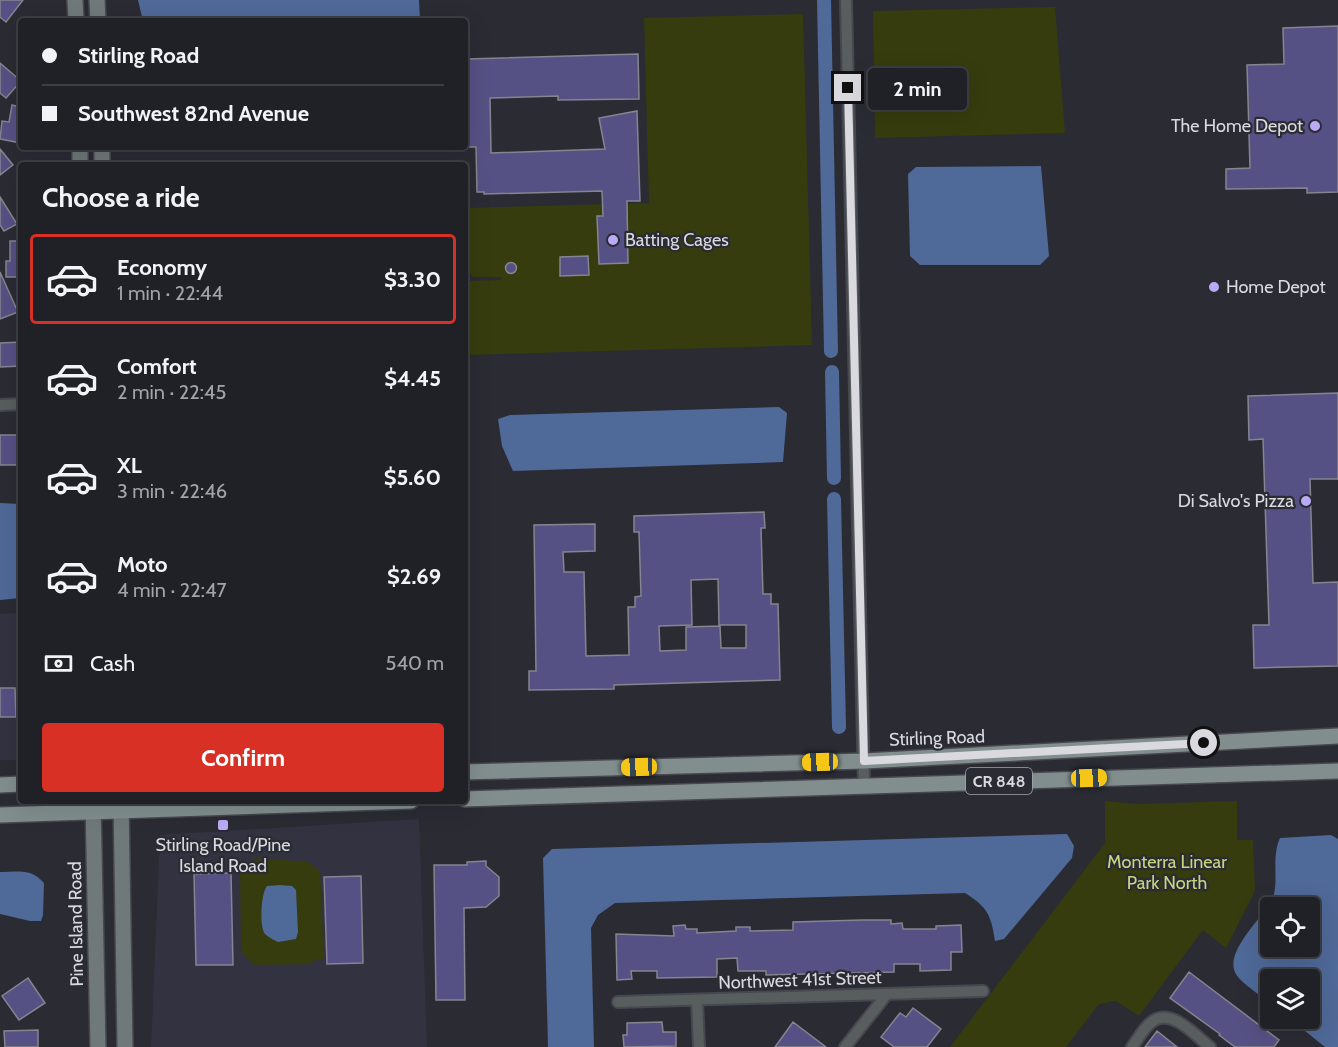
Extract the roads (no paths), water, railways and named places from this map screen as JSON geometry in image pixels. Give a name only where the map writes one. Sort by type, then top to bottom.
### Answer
[{"type":"main road","points":[[75,0],[76,18]]},
{"type":"main road","points":[[97,0],[98,18]]},
{"type":"main road","name":"Stirling Road","points":[[468,772],[864,761],[1338,736]]},
{"type":"main road","points":[[505,771],[507,797]]},
{"type":"main road","name":"CR 848","points":[[468,799],[1338,771]]},
{"type":"main road","points":[[0,785],[18,784]]},
{"type":"main road","points":[[0,815],[93,807],[238,804]]},
{"type":"main road","points":[[122,806],[125,1047]]},
{"type":"main road","name":"Pine Island Road","points":[[93,807],[98,1047]]},
{"type":"street","points":[[846,0],[864,785]]},
{"type":"street","points":[[0,405],[18,404]]},
{"type":"street","name":"Northwest 41st Street","points":[[618,1002],[982,991]]},
{"type":"street","points":[[845,1047],[887,994]]},
{"type":"street","points":[[697,1000],[699,1047]]},
{"type":"street","points":[[1132,1047],[1150,1024],[1162,1018],[1178,1021],[1210,1047]]},
{"type":"water","points":[[138,0],[419,0],[420,18],[142,18]]},
{"type":"water","points":[[1041,166],[1049,256],[1040,265],[920,265],[910,256],[908,174],[916,167]]},
{"type":"water","points":[[779,407],[787,413],[783,462],[513,471],[502,446],[498,419],[510,415]]},
{"type":"water","points":[[0,503],[18,504],[18,598],[0,600]]},
{"type":"water","points":[[1067,834],[1074,846],[1072,858],[1004,939],[995,941],[987,912],[965,893],[615,903],[598,915],[591,928],[594,1047],[548,1047],[543,858],[552,849]]},
{"type":"water","points":[[1331,835],[1338,839],[1338,1047],[1325,1047],[1302,1029],[1320,1029],[1320,969],[1260,969],[1260,996],[1238,977],[1234,968],[1234,958],[1238,948],[1260,917],[1260,957],[1320,957],[1320,897],[1273,897],[1277,845],[1280,838]]},
{"type":"water","points":[[0,872],[29,873],[44,883],[41,921],[30,921],[0,914]]},
{"type":"water","points":[[267,886],[292,886],[296,890],[298,932],[296,939],[278,942],[265,934],[263,930],[262,910],[263,895]]},
{"type":"waterway","points":[[824,0],[831,351]]},
{"type":"waterway","points":[[832,372],[834,478]]},
{"type":"waterway","points":[[834,499],[839,727]]},
{"type":"place","name":"The Home Depot","points":[[1315,126]]},
{"type":"place","name":"Batting Cages","points":[[613,240]]},
{"type":"place","name":"Home Depot","points":[[1214,287]]},
{"type":"place","name":"Di Salvo's Pizza","points":[[1306,501]]},
{"type":"place","name":"Stirling Road/Pine Island Road","points":[[223,825]]},
{"type":"park label","name":"Monterra Linear Park North","points":[[1167,872]]}]
